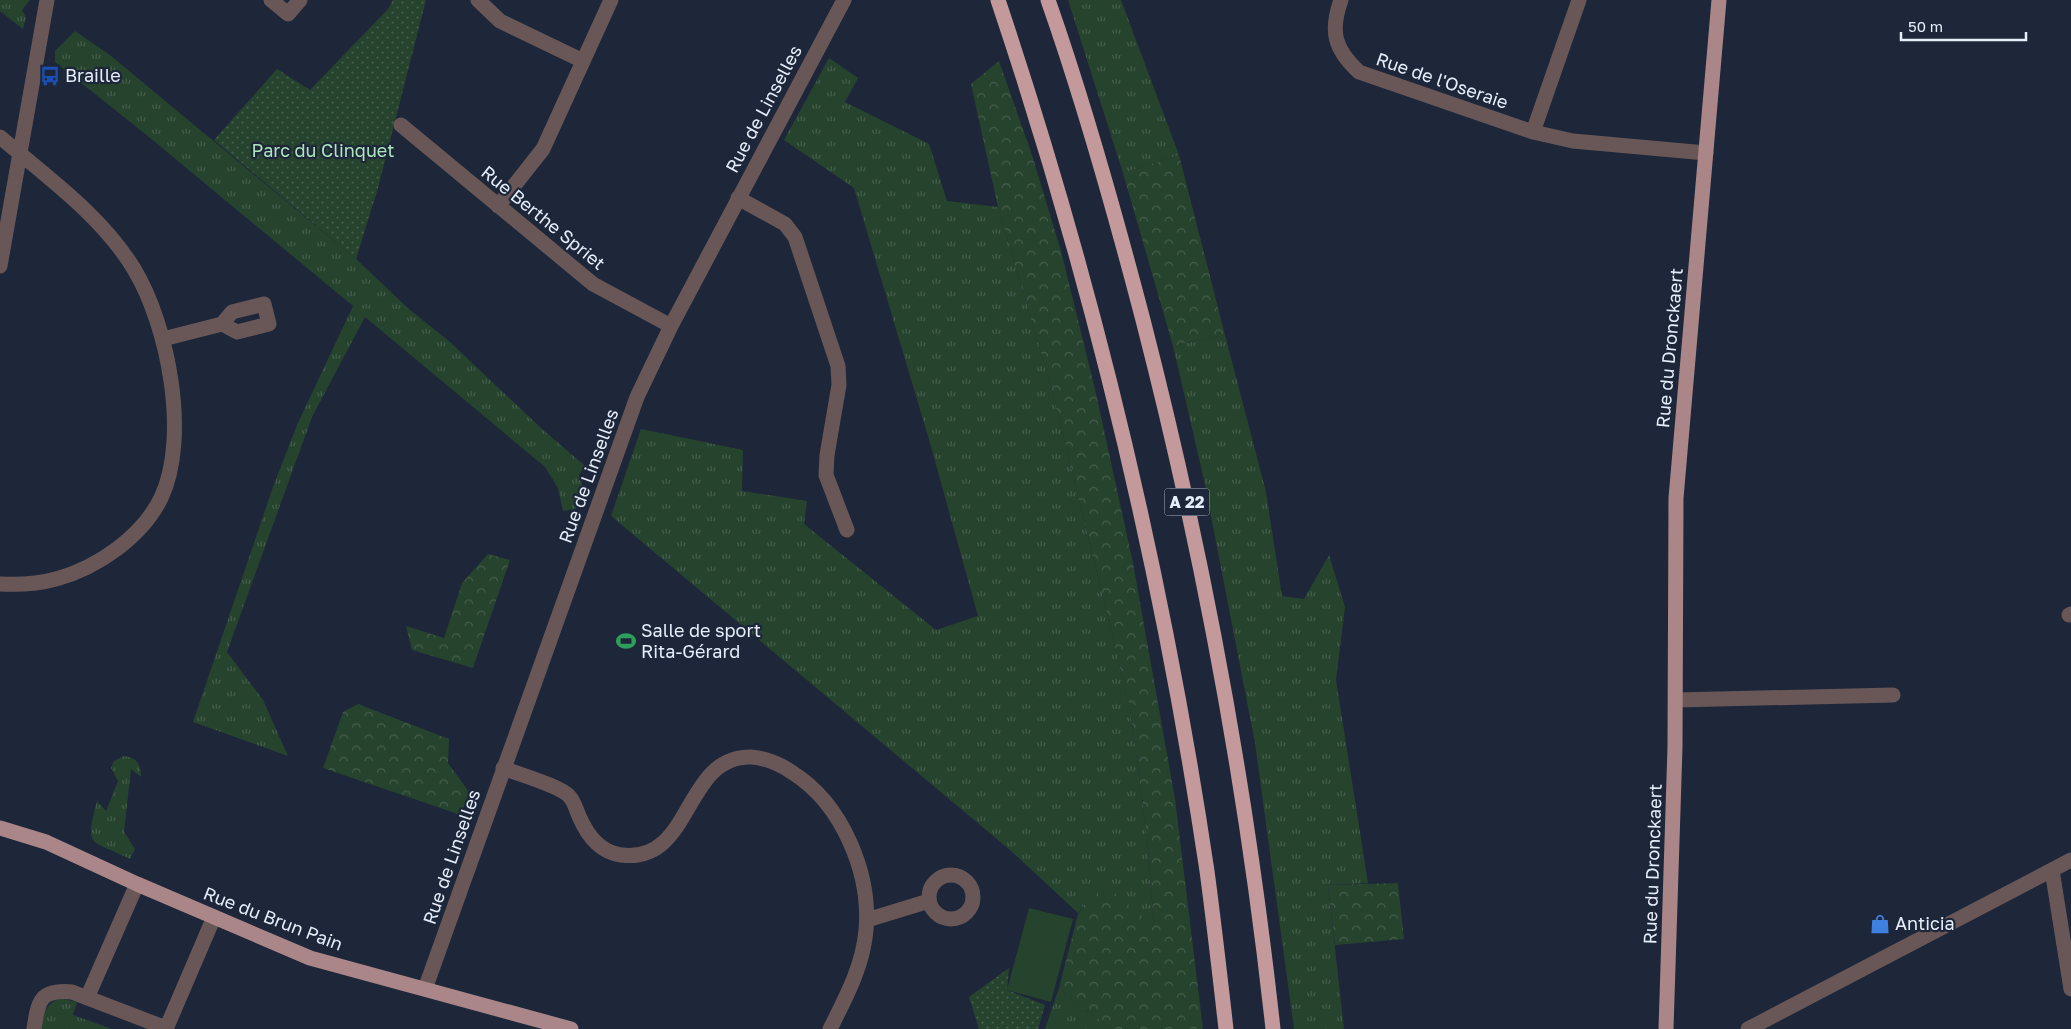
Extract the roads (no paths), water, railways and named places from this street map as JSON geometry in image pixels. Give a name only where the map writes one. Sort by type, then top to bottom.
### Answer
[{"type":"highway","name":"A 22","points":[[998,0],[1053,174],[1090,304],[1135,488],[1186,747],[1207,872],[1226,1029]]},
{"type":"highway","name":"A 22","points":[[1048,0],[1088,124],[1125,250],[1190,518],[1238,766],[1272,1022]]},
{"type":"main road","name":"Rue du Dronckaert","points":[[1666,1029],[1676,700],[1676,498],[1719,0]]},
{"type":"main road","name":"Rue du Brun Pain","points":[[0,828],[46,842],[137,884],[310,958],[566,1028]]},
{"type":"street","points":[[0,266],[47,0]]},
{"type":"street","points":[[271,0],[288,14],[300,0]]},
{"type":"street","points":[[478,0],[500,21],[583,61]]},
{"type":"street","points":[[498,206],[543,149],[611,0]]},
{"type":"street","name":"Rue de Linselles","points":[[425,989],[628,419],[671,326],[844,0]]},
{"type":"street","name":"Rue de l'Oseraie","points":[[1341,0],[1335,17],[1334,31],[1338,46],[1346,59],[1359,72],[1532,132],[1573,141],[1706,153]]},
{"type":"street","points":[[1532,132],[1579,0]]},
{"type":"street","name":"Rue Berthe Spriet","points":[[401,125],[593,284],[671,326]]},
{"type":"street","points":[[0,137],[84,210],[116,243],[134,268],[154,309],[163,339],[170,376],[173,449],[163,492],[153,511],[127,539],[88,567],[48,581],[29,584],[0,584]]},
{"type":"street","points":[[738,198],[785,224],[795,237],[836,357],[839,385],[827,456],[826,475],[847,530]]},
{"type":"street","points":[[163,339],[222,324]]},
{"type":"street","points":[[1676,700],[1893,695]]},
{"type":"street","points":[[503,768],[564,791],[573,802],[583,825],[594,842],[610,852],[621,855],[645,852],[656,847],[672,834],[706,778],[721,764],[741,757],[753,757],[774,762],[810,784],[827,804],[844,831],[861,874],[865,894],[867,920],[864,947],[857,972],[830,1029]]},
{"type":"street","points":[[1748,1029],[2071,860]]},
{"type":"street","points":[[2052,870],[2071,989]]},
{"type":"street","points":[[87,998],[137,884]]},
{"type":"street","points":[[867,920],[929,901]]},
{"type":"street","points":[[34,1029],[37,1007],[49,993],[58,991],[72,992],[166,1029],[214,917]]},
{"type":"place","name":"Braille","points":[[50,76]]},
{"type":"place","name":"Salle de sport Rita-Gérard","points":[[626,641]]},
{"type":"place","name":"Anticia","points":[[1880,924]]},
{"type":"park label","name":"Parc du Clinquet","points":[[323,151]]}]
